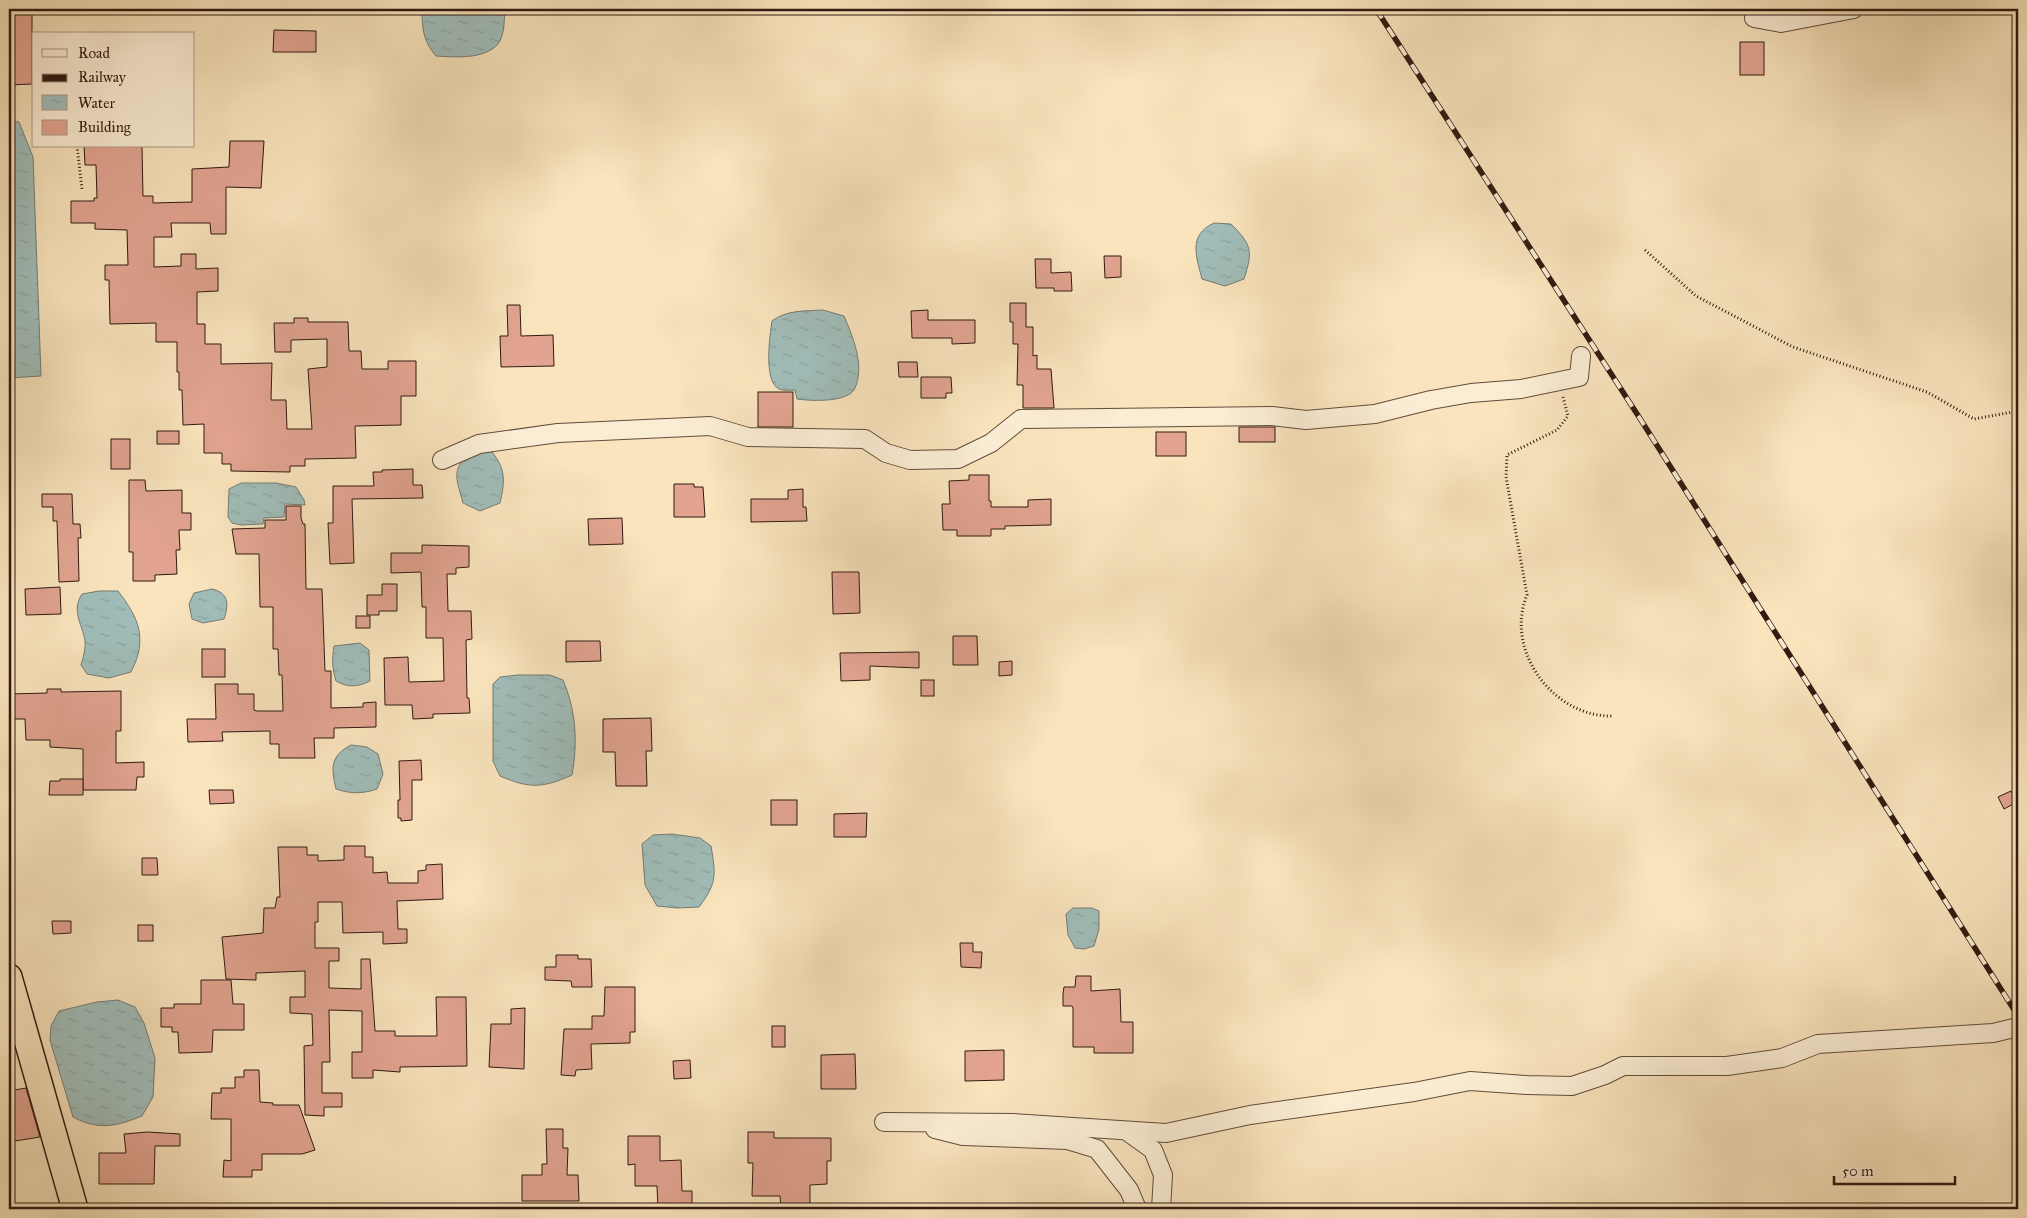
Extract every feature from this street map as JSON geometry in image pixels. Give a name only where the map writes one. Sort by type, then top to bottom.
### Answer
[{"type":"highway","points":[[9,977],[75,1209]]},
{"type":"street","points":[[1754,18],[1781,23],[1854,9]]},
{"type":"street","points":[[442,460],[479,444],[558,433],[710,426],[748,438],[865,439],[886,454],[910,460],[958,459],[991,443],[1021,419],[1272,416],[1306,420],[1375,414],[1439,399],[1521,389],[1579,377],[1581,356]]},
{"type":"street","points":[[884,1122],[1012,1123],[1166,1133],[1250,1115],[1414,1092],[1470,1081],[1572,1086],[1605,1075],[1624,1066],[1727,1066],[1782,1058],[1818,1044],[1993,1032],[2018,1027]]},
{"type":"street","points":[[908,1122],[963,1136],[1067,1140],[1097,1149],[1129,1190],[1137,1209]]},
{"type":"street","points":[[1128,1132],[1153,1150],[1163,1176],[1161,1209]]},
{"type":"path","points":[[77,148],[82,189]]},
{"type":"path","points":[[1645,250],[1696,296],[1793,347],[1927,392],[1974,419],[2018,411]]},
{"type":"path","points":[[1560,381],[1568,416],[1557,430],[1507,455],[1506,477],[1527,595],[1520,611],[1523,644],[1534,669],[1553,694],[1569,706],[1598,716],[1612,716]]},
{"type":"water","points":[[422,9],[505,9],[502,36],[498,44],[485,53],[468,56],[436,56],[428,45],[424,34]]},
{"type":"water","points":[[9,121],[19,122],[33,157],[41,376],[9,378]]},
{"type":"water","points":[[1214,223],[1231,224],[1247,243],[1249,249],[1249,262],[1244,279],[1225,286],[1202,279],[1196,254],[1197,240],[1200,234]]},
{"type":"water","points":[[823,310],[844,316],[857,352],[858,379],[851,393],[837,399],[797,399],[795,390],[779,389],[771,377],[769,357],[772,321],[777,317],[790,313]]},
{"type":"water","points":[[474,451],[492,452],[500,464],[503,476],[500,503],[480,511],[463,503],[457,480],[458,468],[466,457]]},
{"type":"water","points":[[241,483],[276,483],[296,487],[305,505],[285,504],[284,517],[264,518],[263,524],[241,525],[232,523],[228,517],[229,489]]},
{"type":"water","points":[[9,534],[13,562],[11,611],[9,611]]},
{"type":"water","points":[[212,589],[225,596],[227,609],[224,619],[203,623],[192,619],[189,604],[194,593]]},
{"type":"water","points":[[99,591],[118,591],[131,610],[139,629],[139,649],[131,672],[109,678],[87,674],[81,665],[85,644],[77,606],[82,594]]},
{"type":"water","points":[[360,643],[369,650],[370,681],[353,686],[336,681],[333,664],[334,646]]},
{"type":"water","points":[[550,675],[563,680],[571,703],[575,726],[572,775],[553,782],[536,785],[520,783],[500,776],[493,761],[493,684],[500,677]]},
{"type":"water","points":[[351,745],[367,747],[378,754],[383,774],[377,789],[357,793],[336,789],[333,775],[334,763],[339,754]]},
{"type":"water","points":[[672,834],[700,838],[711,846],[714,878],[705,899],[699,907],[677,908],[657,906],[645,885],[642,844],[653,835]]},
{"type":"water","points":[[1073,908],[1092,908],[1099,911],[1099,929],[1094,946],[1084,949],[1075,948],[1068,935],[1066,914]]},
{"type":"water","points":[[118,1000],[135,1007],[144,1023],[155,1058],[153,1097],[142,1116],[108,1126],[91,1124],[73,1117],[50,1040],[51,1026],[59,1011],[97,1002]]},
{"type":"building","points":[[10,9],[32,9],[32,84],[9,85]]},
{"type":"building","points":[[274,30],[316,31],[316,52],[273,52]]},
{"type":"building","points":[[1740,42],[1764,42],[1764,75],[1740,75]]},
{"type":"building","points":[[230,141],[264,141],[261,188],[226,187],[226,234],[211,234],[210,223],[171,223],[172,237],[154,237],[154,267],[181,266],[181,254],[196,254],[196,269],[218,268],[218,291],[197,292],[197,324],[205,324],[205,344],[221,344],[221,364],[272,363],[271,400],[286,400],[287,429],[312,429],[308,369],[327,367],[327,339],[291,340],[291,352],[275,352],[274,323],[294,323],[294,318],[308,318],[308,322],[348,322],[349,351],[361,351],[362,369],[388,369],[388,361],[416,361],[416,396],[401,396],[401,425],[355,426],[356,458],[305,459],[305,466],[290,466],[290,472],[231,471],[231,464],[222,464],[222,453],[204,453],[204,424],[183,425],[182,390],[179,390],[179,372],[177,372],[177,342],[156,342],[156,323],[110,324],[109,280],[105,280],[105,265],[128,265],[127,230],[95,229],[95,223],[71,223],[71,201],[94,201],[94,198],[97,198],[96,165],[85,165],[84,148],[142,148],[143,196],[153,196],[153,203],[192,202],[192,169],[229,167]]},
{"type":"building","points":[[1104,256],[1121,256],[1121,277],[1105,278]]},
{"type":"building","points":[[1035,259],[1051,259],[1051,273],[1071,272],[1072,291],[1036,288]]},
{"type":"building","points":[[1010,303],[1026,303],[1026,327],[1033,327],[1033,356],[1037,355],[1037,369],[1051,369],[1054,408],[1023,408],[1023,385],[1017,385],[1018,344],[1013,344],[1013,322],[1010,322]]},
{"type":"building","points":[[507,305],[520,305],[521,336],[553,335],[554,366],[501,367],[500,336],[508,336]]},
{"type":"building","points":[[928,310],[928,320],[975,320],[975,343],[952,344],[952,338],[912,338],[911,311]]},
{"type":"building","points":[[898,362],[917,362],[918,377],[899,377]]},
{"type":"building","points":[[921,377],[951,377],[952,393],[946,393],[946,398],[921,398]]},
{"type":"building","points":[[758,392],[793,392],[793,427],[758,427]]},
{"type":"building","points":[[1239,427],[1275,427],[1275,442],[1239,442]]},
{"type":"building","points":[[157,431],[179,431],[179,444],[157,444]]},
{"type":"building","points":[[1156,432],[1186,432],[1186,456],[1156,456]]},
{"type":"building","points":[[111,439],[130,439],[130,469],[111,469]]},
{"type":"building","points":[[413,469],[413,485],[422,485],[423,498],[352,499],[354,563],[330,564],[328,523],[333,523],[333,486],[374,486],[373,472]]},
{"type":"building","points":[[969,475],[989,475],[989,501],[991,501],[991,507],[1028,507],[1028,500],[1051,499],[1051,525],[1005,526],[1005,529],[991,529],[991,536],[957,536],[957,530],[943,530],[942,504],[950,504],[949,481],[969,480]]},
{"type":"building","points":[[129,480],[145,480],[146,491],[182,490],[182,513],[191,513],[191,530],[179,530],[180,550],[176,550],[177,574],[155,575],[155,581],[133,581],[133,552],[129,552]]},
{"type":"building","points":[[674,484],[694,484],[694,487],[703,487],[705,517],[674,517]]},
{"type":"building","points":[[803,489],[803,507],[806,507],[807,521],[751,522],[751,499],[788,499],[788,490]]},
{"type":"building","points":[[42,494],[72,494],[73,524],[80,524],[81,538],[78,538],[79,581],[59,582],[57,521],[53,521],[53,507],[42,507]]},
{"type":"building","points":[[286,506],[301,506],[301,518],[303,524],[305,524],[306,589],[322,589],[325,671],[331,671],[331,708],[363,707],[363,703],[376,702],[376,727],[334,728],[334,738],[314,738],[315,758],[279,758],[279,744],[270,744],[270,731],[222,732],[223,741],[188,742],[187,719],[216,719],[215,684],[238,684],[238,694],[254,694],[254,710],[283,711],[282,675],[279,675],[278,649],[273,649],[273,607],[260,607],[259,554],[236,554],[232,529],[265,528],[265,520],[286,520]]},
{"type":"building","points":[[622,518],[623,544],[589,545],[588,519]]},
{"type":"building","points":[[422,545],[469,546],[469,567],[456,568],[456,574],[447,574],[448,611],[471,611],[472,639],[466,640],[467,698],[469,698],[470,713],[433,714],[433,718],[413,719],[412,705],[385,705],[384,658],[408,657],[409,682],[444,681],[443,638],[426,638],[426,607],[422,607],[421,572],[391,573],[391,553],[422,553]]},
{"type":"building","points":[[832,572],[859,572],[860,613],[833,614]]},
{"type":"building","points":[[382,584],[397,584],[397,611],[379,611],[379,615],[367,615],[367,595],[382,595]]},
{"type":"building","points":[[60,587],[61,614],[26,615],[25,589]]},
{"type":"building","points":[[356,616],[370,616],[370,628],[356,628]]},
{"type":"building","points":[[953,636],[977,636],[978,665],[953,665]]},
{"type":"building","points":[[566,641],[600,641],[601,661],[566,662]]},
{"type":"building","points":[[202,649],[225,649],[225,677],[202,677]]},
{"type":"building","points":[[919,652],[919,668],[870,666],[870,680],[841,681],[840,653]]},
{"type":"building","points":[[1012,661],[1012,675],[999,676],[999,662]]},
{"type":"building","points":[[921,680],[934,680],[934,696],[921,696]]},
{"type":"building","points":[[47,689],[61,689],[61,692],[121,691],[121,731],[116,731],[116,763],[144,762],[144,777],[137,777],[136,790],[83,790],[83,749],[50,747],[50,740],[26,740],[25,719],[9,719],[9,694],[47,693]]},
{"type":"building","points":[[651,718],[652,751],[646,751],[647,786],[616,786],[615,752],[603,752],[603,719]]},
{"type":"building","points":[[421,760],[422,780],[412,780],[412,820],[401,821],[401,818],[398,818],[398,800],[400,800],[399,761]]},
{"type":"building","points":[[60,779],[83,779],[83,795],[49,795],[50,781],[60,781]]},
{"type":"building","points":[[209,790],[233,790],[234,803],[210,804]]},
{"type":"building","points":[[2011,791],[2017,802],[2004,809],[1998,797]]},
{"type":"building","points":[[771,800],[797,800],[797,825],[771,825]]},
{"type":"building","points":[[867,813],[866,837],[834,837],[834,814]]},
{"type":"building","points":[[344,846],[365,846],[365,857],[373,857],[373,873],[387,872],[388,883],[418,883],[418,871],[426,870],[426,865],[442,864],[443,899],[397,901],[398,929],[407,929],[407,943],[383,944],[383,932],[343,933],[342,902],[318,902],[318,922],[315,922],[315,948],[339,948],[339,961],[329,961],[329,988],[361,989],[361,959],[370,959],[375,1031],[395,1031],[395,1036],[437,1036],[436,997],[466,997],[467,1066],[400,1067],[400,1072],[373,1070],[373,1078],[352,1078],[352,1052],[362,1052],[362,1011],[329,1010],[330,1062],[322,1062],[322,1093],[342,1093],[342,1107],[324,1107],[324,1116],[305,1115],[304,1046],[313,1045],[312,1014],[290,1013],[290,997],[305,997],[305,971],[256,973],[256,980],[226,979],[222,937],[263,933],[264,908],[275,908],[277,897],[280,897],[278,847],[307,847],[307,855],[318,855],[318,861],[344,860]]},
{"type":"building","points":[[142,858],[157,858],[158,875],[142,875]]},
{"type":"building","points":[[52,921],[71,921],[71,933],[53,934]]},
{"type":"building","points":[[138,925],[153,925],[153,941],[138,941]]},
{"type":"building","points":[[960,943],[973,943],[973,952],[982,952],[981,968],[961,967]]},
{"type":"building","points":[[556,955],[578,955],[578,959],[591,959],[592,987],[572,987],[571,981],[545,980],[545,967],[556,967]]},
{"type":"building","points":[[1076,976],[1091,976],[1091,991],[1120,989],[1121,1022],[1133,1022],[1133,1053],[1094,1053],[1094,1047],[1073,1047],[1073,1008],[1072,1006],[1063,1006],[1063,994],[1064,987],[1075,987]]},
{"type":"building","points":[[201,980],[231,980],[233,1004],[244,1004],[244,1030],[213,1030],[212,1052],[179,1053],[178,1032],[172,1032],[172,1027],[161,1027],[161,1008],[174,1008],[174,1004],[201,1004]]},
{"type":"building","points":[[605,987],[635,987],[635,1032],[630,1032],[630,1043],[591,1044],[592,1069],[576,1070],[575,1076],[561,1075],[564,1029],[592,1029],[592,1016],[604,1016]]},
{"type":"building","points":[[525,1008],[524,1069],[489,1067],[491,1024],[511,1024],[511,1009]]},
{"type":"building","points":[[772,1026],[785,1026],[785,1047],[772,1047]]},
{"type":"building","points":[[1004,1050],[1004,1080],[965,1081],[965,1051]]},
{"type":"building","points":[[855,1054],[856,1089],[821,1089],[821,1055]]},
{"type":"building","points":[[690,1060],[691,1078],[674,1079],[673,1061]]},
{"type":"building","points":[[244,1070],[259,1070],[260,1102],[273,1103],[273,1105],[299,1105],[315,1150],[302,1154],[262,1154],[262,1170],[252,1170],[252,1177],[223,1177],[224,1160],[231,1161],[231,1119],[211,1119],[212,1093],[221,1093],[221,1088],[235,1088],[235,1077],[244,1077]]},
{"type":"building","points":[[26,1088],[40,1137],[9,1142],[9,1091]]},
{"type":"building","points":[[546,1129],[563,1129],[563,1148],[568,1148],[567,1175],[578,1175],[579,1201],[522,1201],[522,1175],[542,1175],[542,1164],[547,1164]]},
{"type":"building","points":[[148,1132],[180,1134],[180,1146],[155,1146],[154,1184],[99,1184],[99,1153],[126,1153],[124,1134]]},
{"type":"building","points":[[748,1132],[774,1132],[774,1138],[831,1138],[831,1161],[827,1161],[827,1184],[810,1185],[810,1209],[781,1209],[780,1196],[752,1196],[753,1163],[748,1163]]},
{"type":"building","points":[[628,1136],[660,1136],[660,1161],[681,1160],[682,1191],[692,1191],[692,1209],[658,1209],[657,1186],[635,1186],[635,1164],[628,1165]]},
{"type":"railway","points":[[1376,9],[1639,417],[2018,1016]]}]
